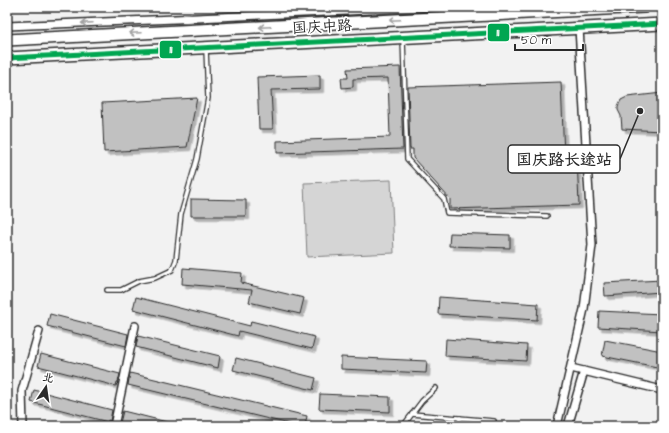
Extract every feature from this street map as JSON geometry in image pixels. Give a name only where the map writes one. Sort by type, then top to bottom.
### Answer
[{"type":"main road","name":"国庆中路","points":[[7,40],[644,7]]},
{"type":"main road","name":"国庆中路","points":[[7,58],[662,24]]},
{"type":"street","points":[[7,26],[434,7]]},
{"type":"street","points":[[557,426],[584,309],[592,245],[579,28]]},
{"type":"street","points":[[114,426],[135,326]]},
{"type":"street","points":[[23,426],[22,390],[39,331]]},
{"type":"street","points":[[571,368],[662,390]]},
{"type":"street","points":[[568,426],[584,371]]},
{"type":"lane","points":[[403,38],[407,159],[444,199],[447,213],[547,216]]},
{"type":"lane","points":[[107,290],[121,290],[139,281],[155,278],[172,270],[176,260],[181,214],[197,159],[208,98],[206,48]]},
{"type":"lane","points":[[403,426],[436,388]]},
{"type":"lane","points":[[412,414],[494,421]]},
{"type":"lane","points":[[459,426],[460,418]]},
{"type":"shaded area","points":[[391,180],[394,253],[307,257],[304,183]]},
{"type":"building","points":[[400,67],[403,149],[277,153],[277,141],[390,137],[388,78],[353,79],[353,87],[342,88],[341,78],[348,78],[347,69]]},
{"type":"building","points":[[320,75],[320,89],[271,90],[273,129],[259,129],[257,77]]},
{"type":"building","points":[[561,82],[564,157],[577,157],[579,205],[450,209],[450,199],[413,158],[413,149],[410,149],[408,87]]},
{"type":"building","points":[[662,93],[662,131],[622,129],[621,116],[618,110],[621,100],[627,97]]},
{"type":"building","points":[[197,98],[187,147],[104,152],[102,103]]},
{"type":"building","points":[[191,199],[246,200],[246,216],[191,216]]},
{"type":"building","points":[[450,233],[510,235],[510,248],[449,246]]},
{"type":"building","points":[[183,268],[242,273],[241,283],[304,298],[300,314],[249,302],[252,290],[182,284]]},
{"type":"building","points":[[662,280],[662,292],[605,296],[604,283]]},
{"type":"building","points":[[136,297],[250,326],[251,321],[315,337],[312,349],[239,331],[238,336],[133,309]]},
{"type":"building","points":[[439,297],[538,304],[537,320],[438,314]]},
{"type":"building","points":[[599,311],[662,314],[662,331],[598,327]]},
{"type":"building","points":[[50,314],[128,334],[126,346],[47,326]]},
{"type":"building","points":[[138,336],[220,356],[218,368],[136,347]]},
{"type":"building","points":[[446,339],[527,345],[526,361],[445,356]]},
{"type":"building","points":[[605,340],[662,351],[662,368],[602,356]]},
{"type":"building","points":[[41,354],[120,374],[118,382],[116,386],[38,366]]},
{"type":"building","points":[[341,357],[427,361],[426,373],[341,369]]},
{"type":"building","points":[[236,358],[316,378],[313,390],[233,370]]},
{"type":"building","points":[[130,373],[307,416],[305,426],[298,426],[128,385]]},
{"type":"building","points":[[34,390],[112,410],[110,421],[108,420],[108,422],[31,402]]},
{"type":"building","points":[[320,394],[390,397],[390,412],[319,409]]},
{"type":"building","points":[[123,411],[171,423],[171,426],[132,426],[120,423]]},
{"type":"transit line","name":"11","points":[[7,58],[662,24]]},
{"type":"place","name":"国庆路长途站","points":[[640,111]]}]
